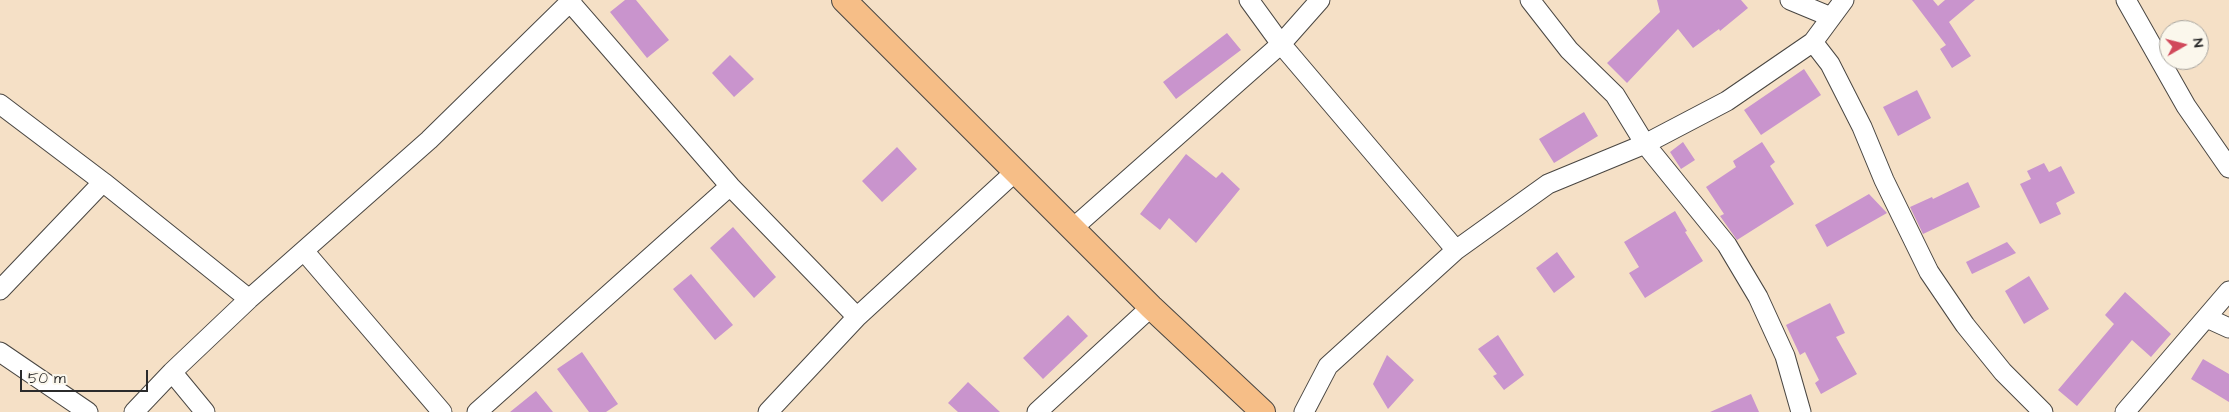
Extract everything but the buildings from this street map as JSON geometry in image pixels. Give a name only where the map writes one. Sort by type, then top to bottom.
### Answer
[{"type":"main road","points":[[844,0],[1151,307],[1262,412]]},
{"type":"street","points":[[1249,0],[1281,44],[1456,250]]},
{"type":"street","points":[[1072,228],[1281,44],[1320,0]]},
{"type":"street","points":[[1530,0],[1569,50],[1615,95],[1645,144],[1727,245],[1758,297],[1785,356],[1801,412]]},
{"type":"street","points":[[1790,0],[1831,17]]},
{"type":"street","points":[[1304,412],[1328,366],[1456,250],[1548,184],[1645,144],[1727,101],[1813,42],[1844,0]]},
{"type":"street","points":[[2126,0],[2186,106],[2229,168]]},
{"type":"street","points":[[134,412],[172,372],[249,299],[429,140],[571,1],[730,186],[857,317]]},
{"type":"street","points":[[1813,42],[1830,64],[1862,127],[1884,180],[1929,272],[1965,325],[2003,372],[2043,412]]},
{"type":"street","points":[[0,104],[103,182],[249,299]]},
{"type":"street","points":[[768,412],[857,317],[1016,171]]},
{"type":"street","points":[[0,290],[103,182]]},
{"type":"street","points":[[477,412],[730,186]]},
{"type":"street","points":[[304,250],[442,412]]},
{"type":"street","points":[[2125,412],[2229,291]]},
{"type":"street","points":[[1037,412],[1151,307]]},
{"type":"street","points":[[2207,318],[2229,328]]},
{"type":"street","points":[[0,352],[88,412]]},
{"type":"street","points":[[172,372],[205,412]]}]
